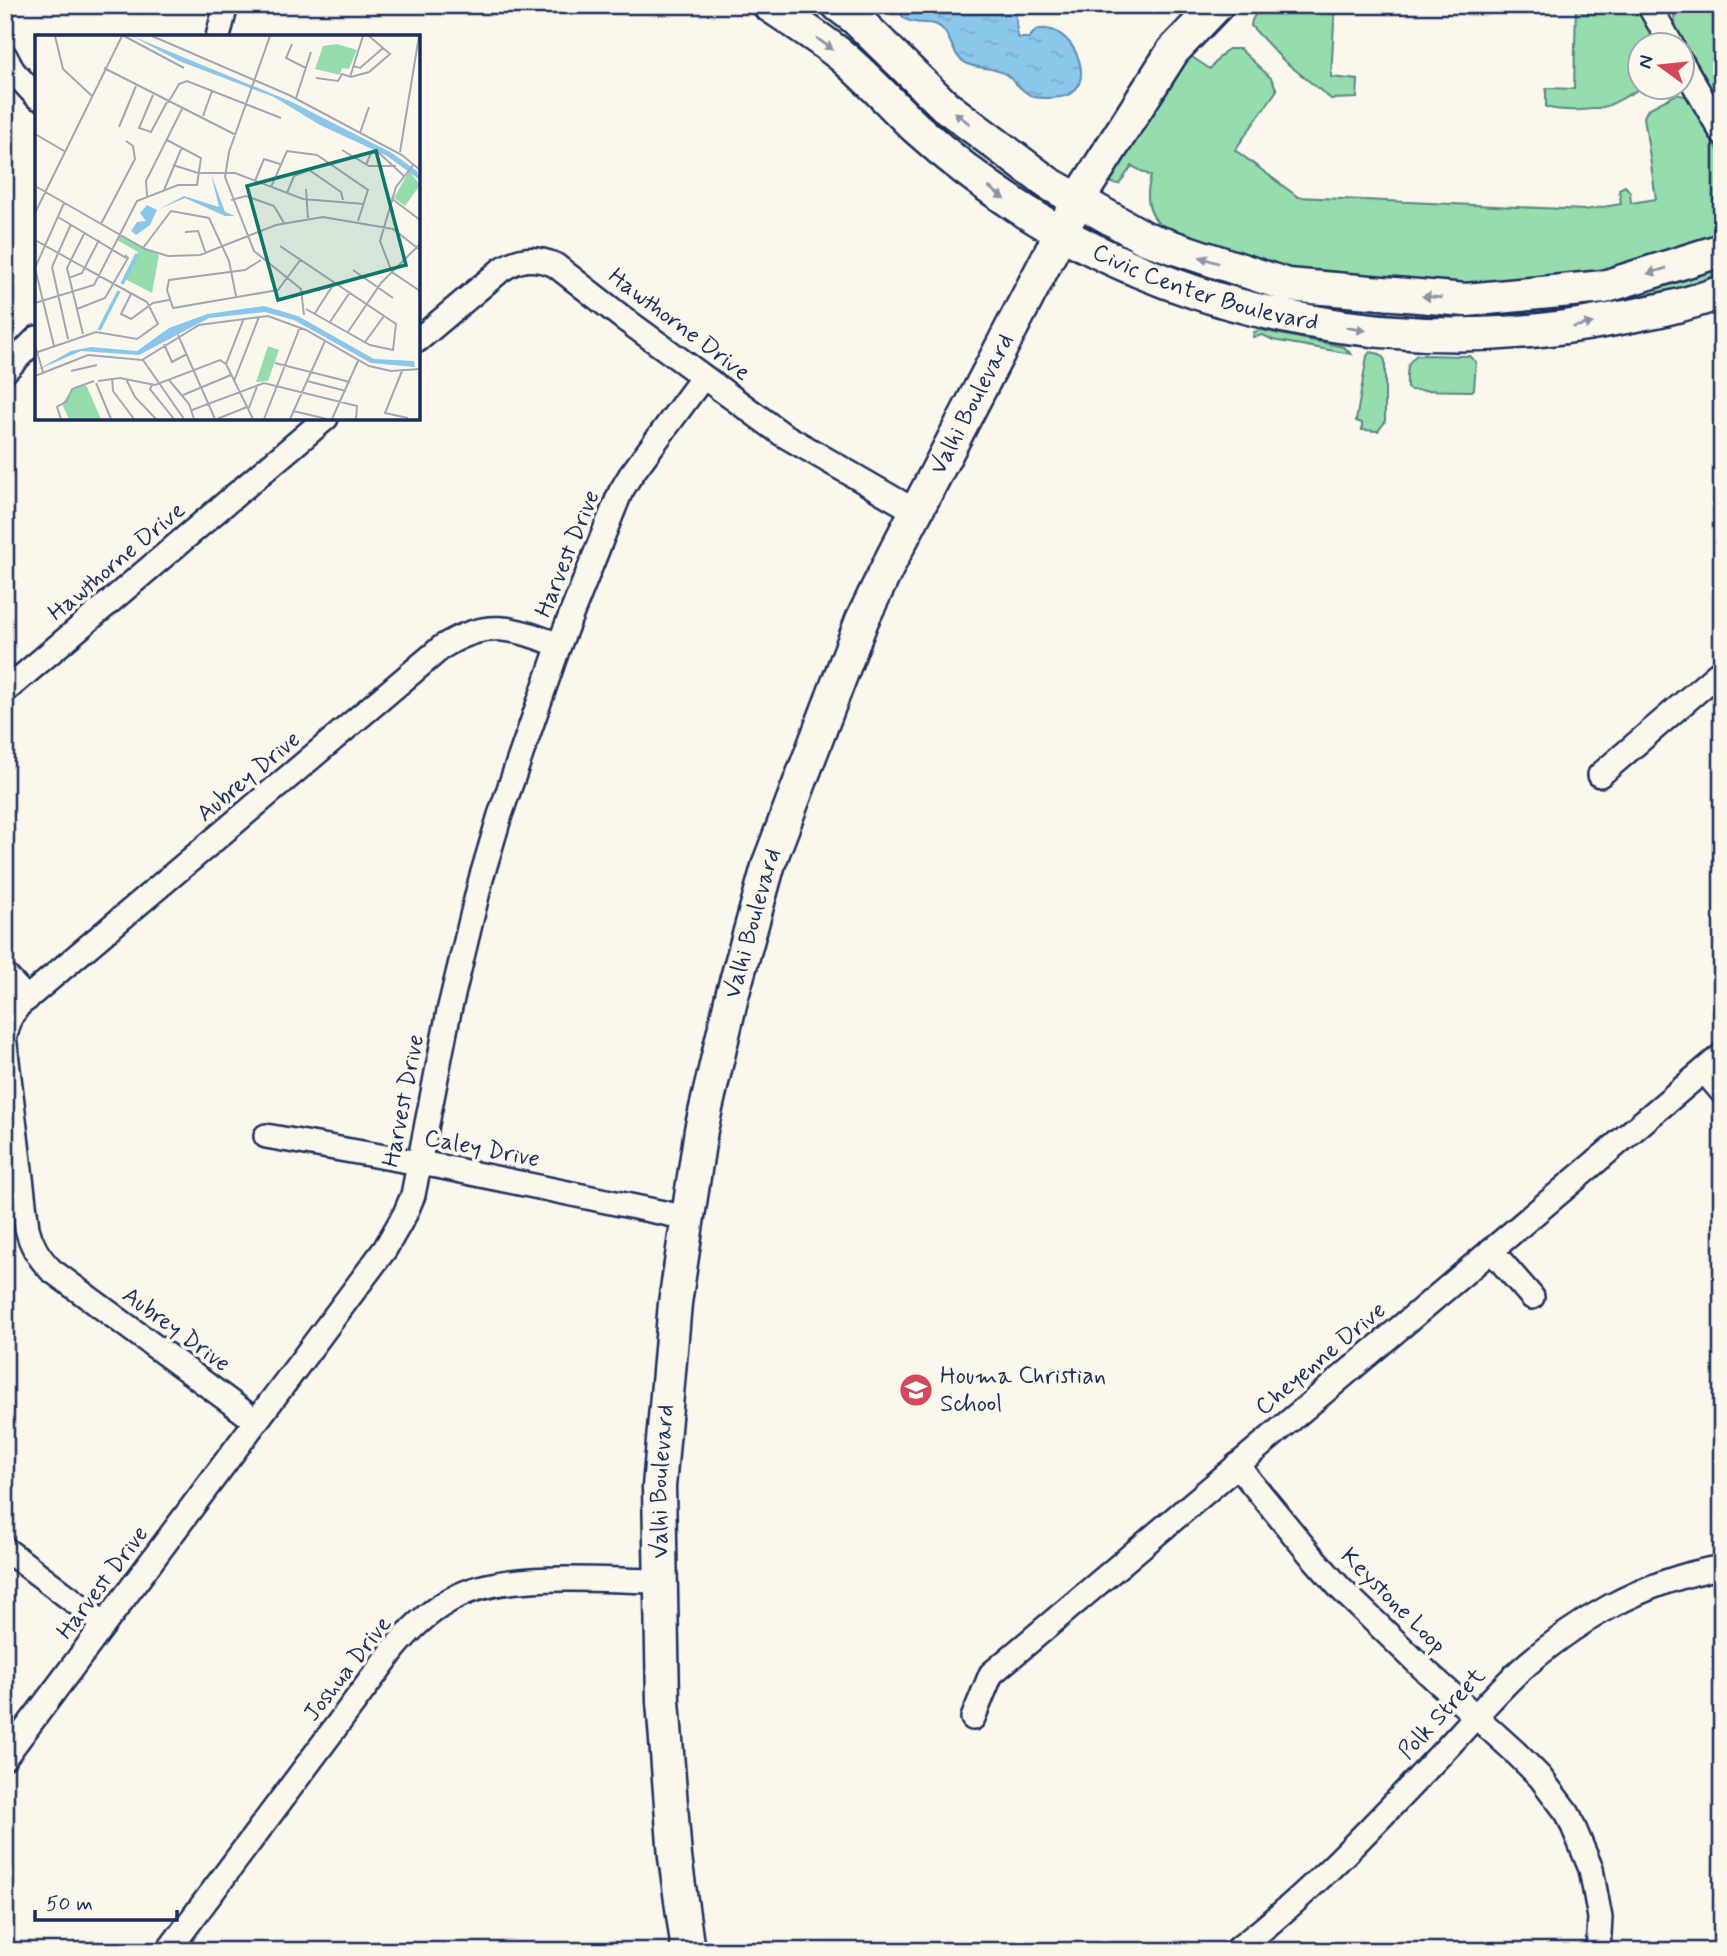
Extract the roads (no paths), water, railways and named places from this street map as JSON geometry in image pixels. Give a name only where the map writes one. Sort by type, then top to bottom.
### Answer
[{"type":"street","points":[[218,35],[226,5]]},
{"type":"street","name":"Civic Center Boulevard","points":[[769,5],[841,55],[945,155],[1021,209],[1092,248],[1166,282],[1287,319],[1375,332],[1423,335],[1529,332],[1570,328],[1655,312],[1722,292]]},
{"type":"street","name":"Civic Center Boulevard","points":[[838,5],[855,18],[945,106],[1048,183],[1145,238],[1287,285],[1466,300],[1604,287],[1722,250]]},
{"type":"street","name":"Valhi Boulevard","points":[[688,1951],[675,1857],[664,1714],[660,1474],[670,1345],[688,1218],[701,1130],[725,1022],[769,863],[862,620],[915,511],[1078,200],[1173,51],[1217,5]]},
{"type":"street","points":[[1649,5],[1664,32]]},
{"type":"street","points":[[5,55],[13,71],[35,95]]},
{"type":"street","points":[[1696,88],[1722,133]]},
{"type":"street","name":"Hawthorne Drive","points":[[420,338],[500,270],[515,261],[542,259],[555,265],[782,434],[915,511]]},
{"type":"street","points":[[5,371],[35,340]]},
{"type":"street","name":"Harvest Drive","points":[[5,1757],[396,1232],[413,1195],[449,1011],[481,878],[559,645],[620,493],[704,377]]},
{"type":"street","name":"Hawthorne Drive","points":[[5,691],[324,420]]},
{"type":"street","name":"Aubrey Drive","points":[[5,1035],[11,1016],[27,999],[442,647],[460,635],[479,629],[502,627],[523,631],[559,645]]},
{"type":"street","points":[[1600,775],[1722,670]]},
{"type":"street","points":[[5,975],[27,999]]},
{"type":"street","name":"Aubrey Drive","points":[[5,1044],[27,1228],[39,1259],[256,1421]]},
{"type":"street","name":"Cheyenne Drive","points":[[973,1718],[991,1674],[1722,1055]]},
{"type":"street","points":[[1703,1071],[1722,1092]]},
{"type":"street","name":"Caley Drive","points":[[266,1136],[419,1163],[688,1218]]},
{"type":"street","points":[[1491,1250],[1532,1297]]},
{"type":"street","name":"Keystone Loop","points":[[1237,1465],[1340,1588],[1540,1777],[1568,1814],[1591,1869],[1600,1918],[1598,1951]]},
{"type":"street","points":[[5,1549],[104,1624]]},
{"type":"street","name":"Polk Street","points":[[1235,1951],[1264,1929],[1335,1864],[1513,1677],[1554,1642],[1614,1604],[1662,1581],[1722,1567]]},
{"type":"street","name":"Joshua Drive","points":[[168,1951],[394,1649],[410,1630],[441,1605],[479,1588],[517,1580],[661,1581]]},
{"type":"water","points":[[897,5],[980,5],[1014,11],[1019,38],[1029,38],[1036,30],[1049,29],[1061,35],[1071,45],[1078,57],[1080,82],[1073,92],[1061,97],[1034,97],[1000,71],[965,63],[957,56],[939,26],[906,19]]},
{"type":"place","name":"Houma Christian School","points":[[916,1390]]}]
